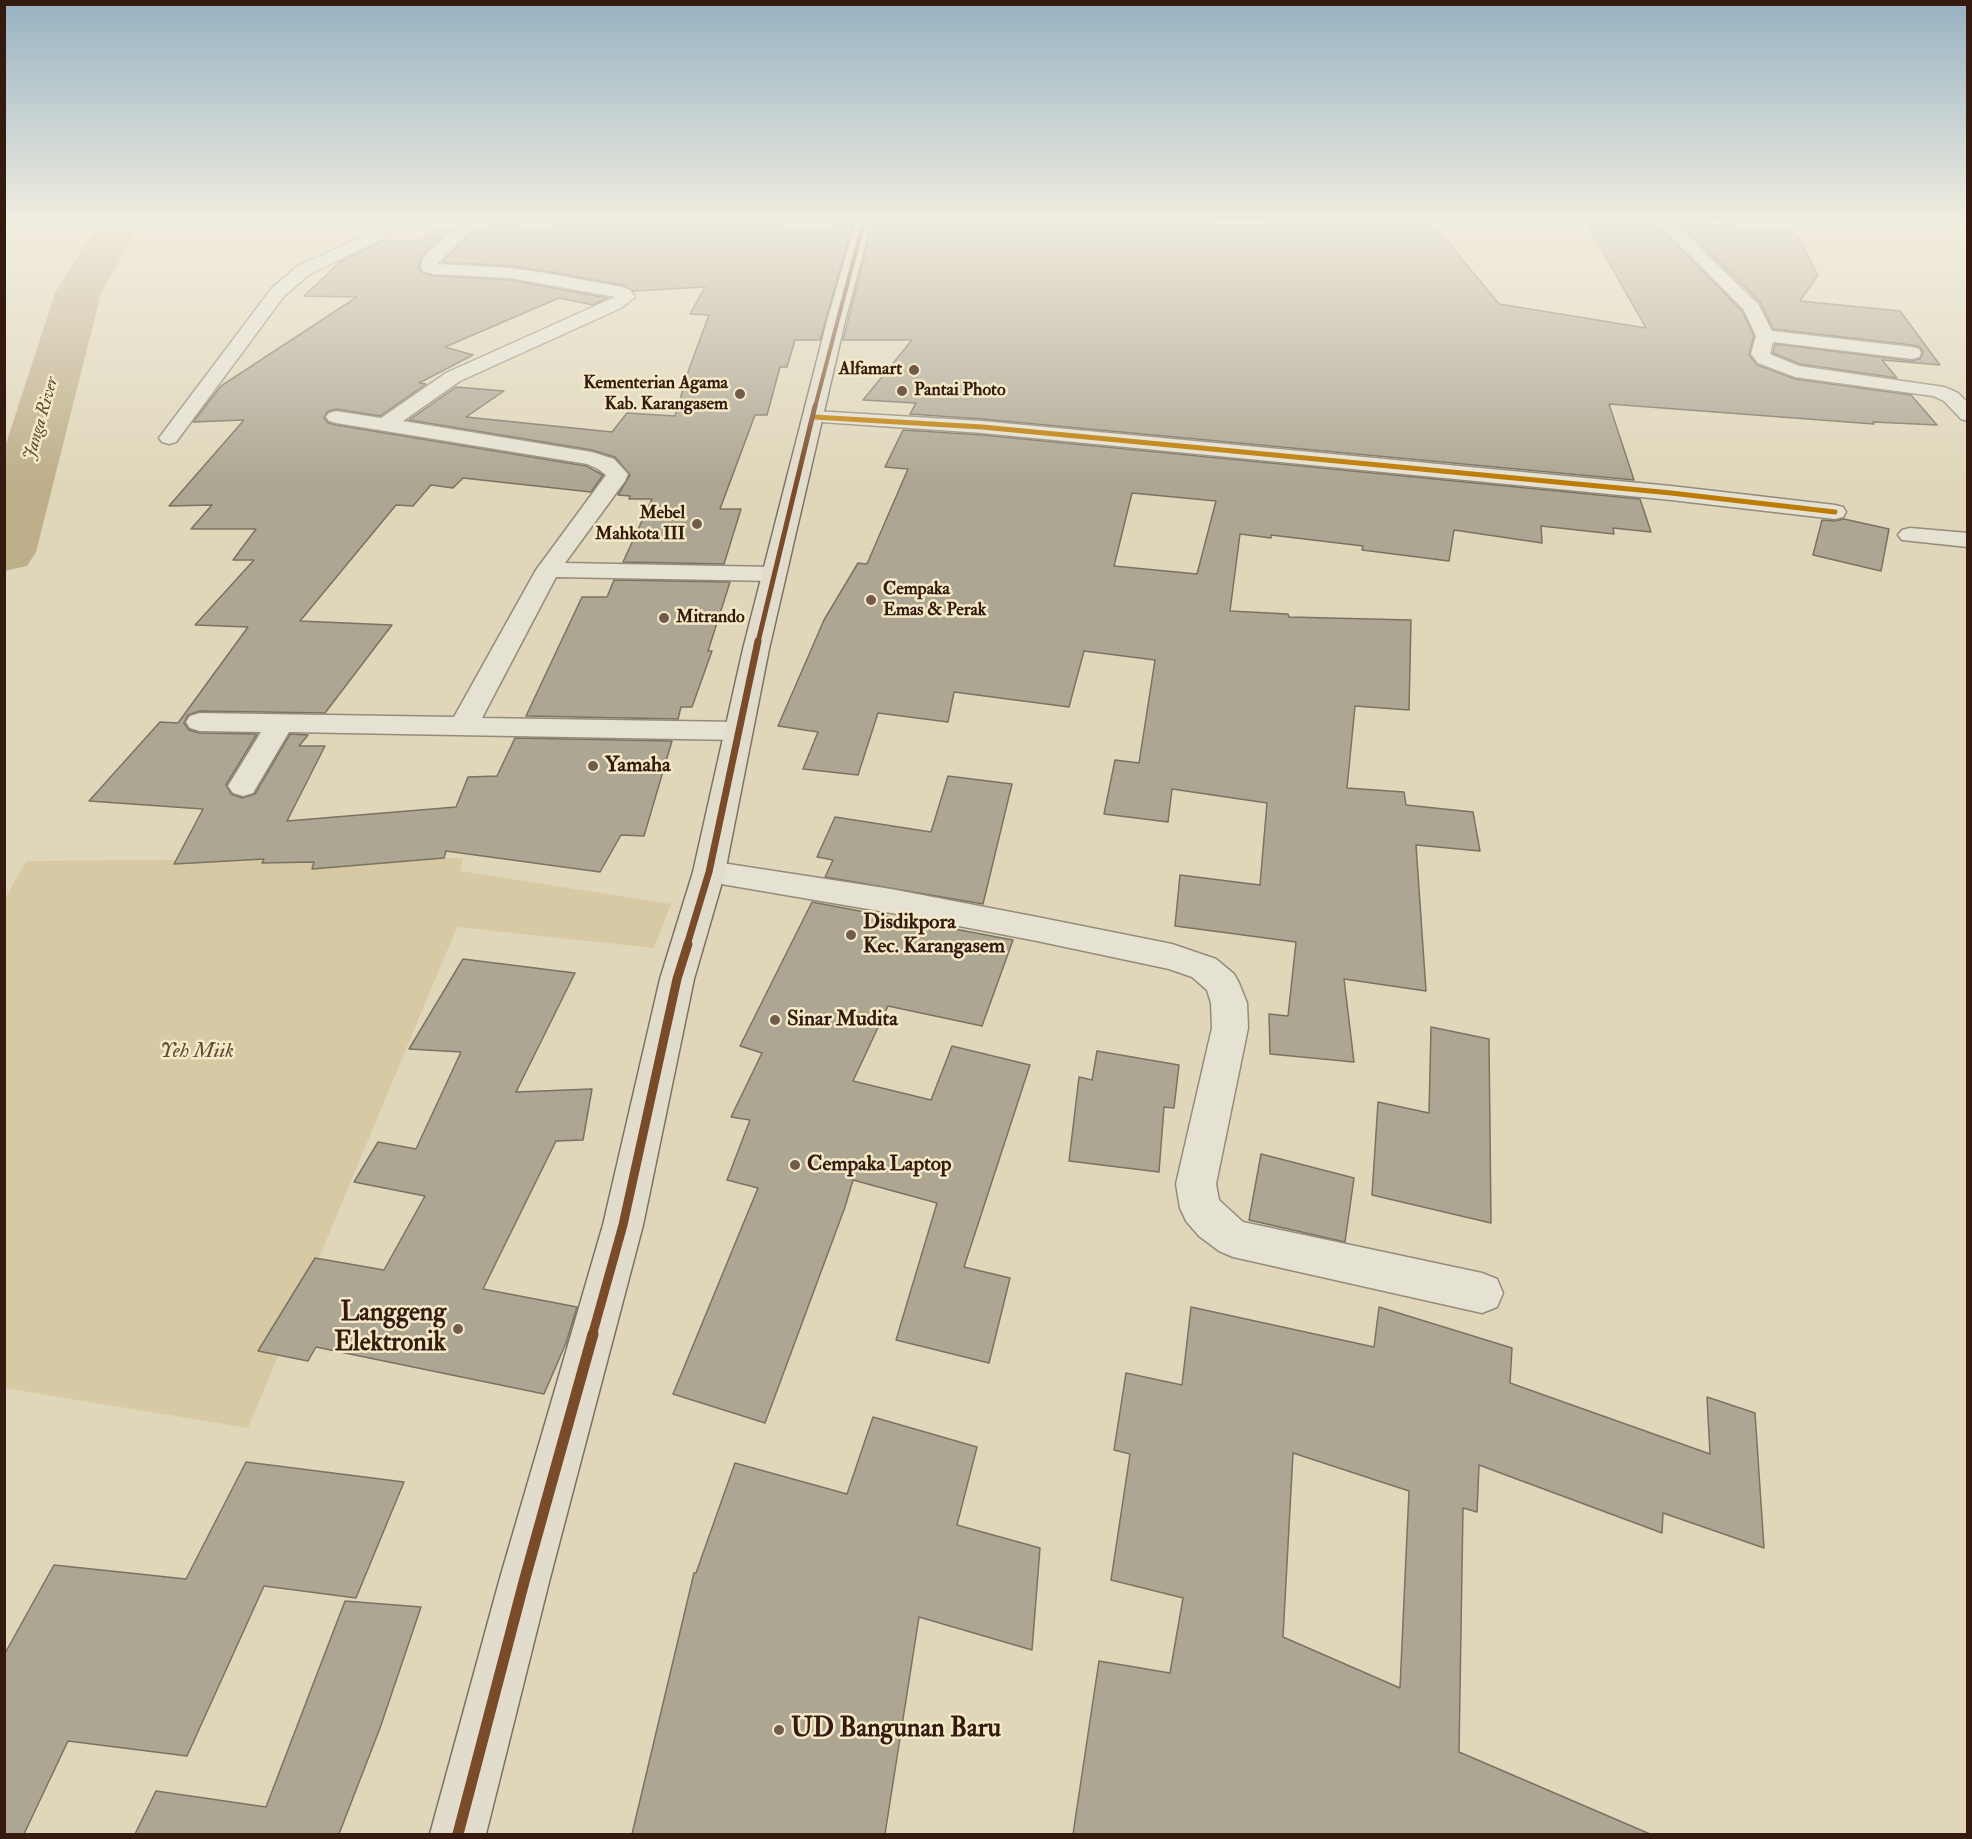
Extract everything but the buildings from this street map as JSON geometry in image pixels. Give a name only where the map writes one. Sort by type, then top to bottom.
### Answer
[{"type":"highway","points":[[458,1834],[522,1589],[623,1225],[677,979],[709,873],[737,731],[839,310]]},
{"type":"street","points":[[170,438],[265,310]]},
{"type":"street","points":[[384,425],[453,377],[602,310]]},
{"type":"street","points":[[1753,310],[1765,336],[1760,354],[1777,366],[1812,374],[1937,391],[1951,397],[1968,414]]},
{"type":"street","points":[[1765,336],[1912,353]]},
{"type":"street","points":[[336,417],[592,458],[613,467],[617,474],[614,482],[548,570],[463,727]]},
{"type":"street","points":[[813,417],[982,427],[1671,493],[1835,512]]},
{"type":"street","points":[[1910,535],[1968,540]]},
{"type":"street","points":[[548,570],[774,574]]},
{"type":"street","points":[[200,722],[737,731]]},
{"type":"street","points":[[243,786],[279,725]]},
{"type":"street","points":[[709,873],[891,901],[1037,929],[1172,957],[1204,968],[1222,983],[1229,1003],[1230,1028],[1196,1184],[1200,1208],[1213,1223],[1233,1238],[1482,1293]]},
{"type":"green space","name":"Yeh Miik","points":[[463,858],[460,871],[671,904],[654,948],[457,927],[248,1428],[5,1388],[4,901],[26,861]]},
{"type":"waterway","name":"Janga River","points":[[4,552],[73,310]]},
{"type":"transit line","points":[[458,1834],[525,1578],[623,1225],[677,979],[709,872],[756,649],[839,310]]},
{"type":"transit line","points":[[814,417],[982,427],[1671,493],[1835,512]]},
{"type":"place","name":"Alfamart","points":[[914,370]]},
{"type":"place","name":"Pantai Photo","points":[[902,391]]},
{"type":"place","name":"Kementerian Agama Kab. Karangasem","points":[[740,394]]},
{"type":"place","name":"Mebel Mahkota III","points":[[697,524]]},
{"type":"place","name":"Cempaka Emas & Perak","points":[[871,600]]},
{"type":"place","name":"Mitrando","points":[[664,618]]},
{"type":"place","name":"Yamaha","points":[[593,766]]},
{"type":"place","name":"Disdikpora Kec. Karangasem","points":[[851,935]]},
{"type":"place","name":"Sinar Mudita","points":[[775,1020]]},
{"type":"place","name":"Cempaka Laptop","points":[[795,1165]]},
{"type":"place","name":"Langgeng Elektronik","points":[[458,1329]]},
{"type":"place","name":"UD Bangunan Baru","points":[[779,1730]]}]
